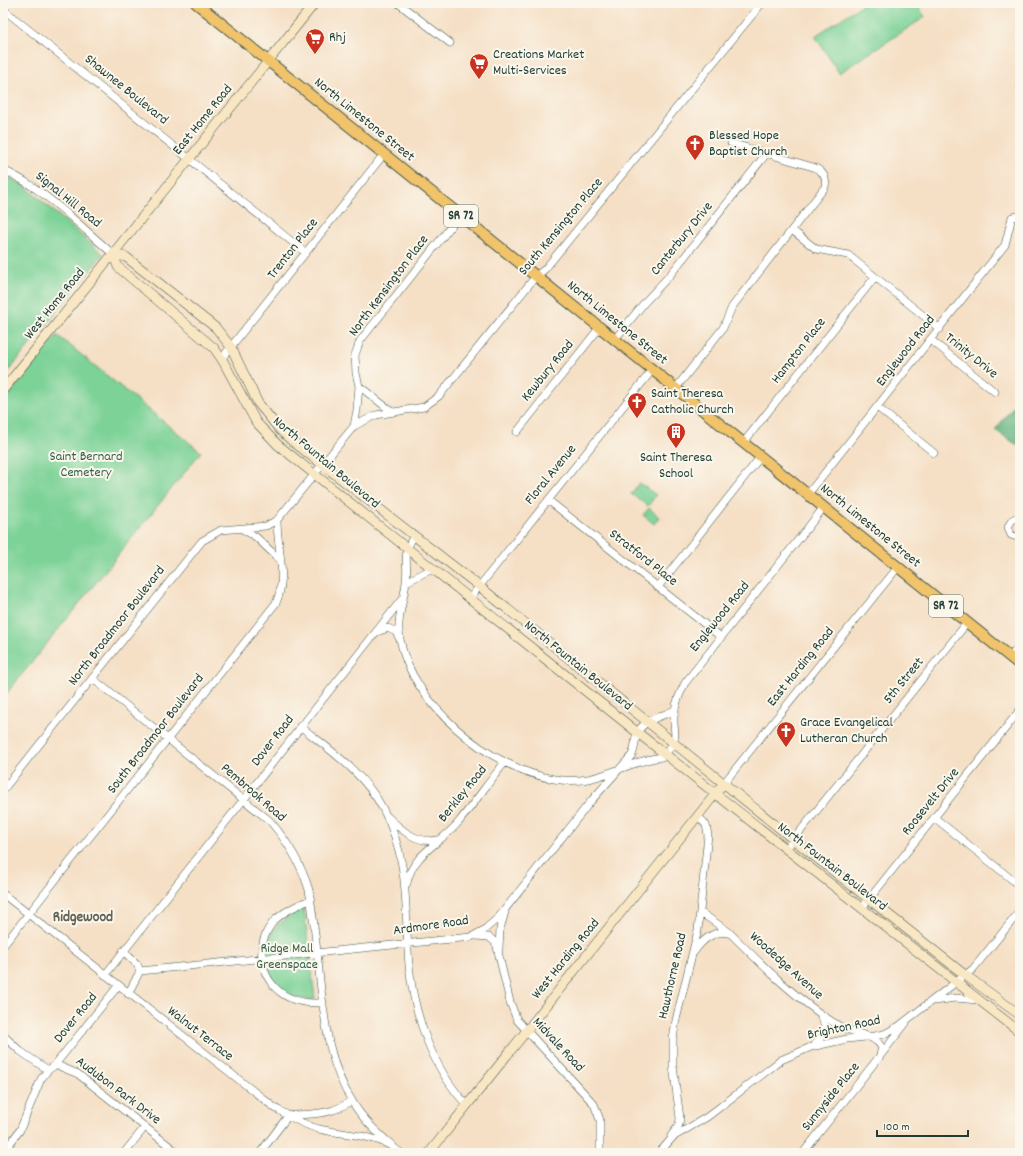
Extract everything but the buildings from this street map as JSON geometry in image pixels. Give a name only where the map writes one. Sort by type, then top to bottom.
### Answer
[{"type":"main road","name":"North Limestone Street","points":[[196,3],[744,442],[1020,666]]},
{"type":"street","name":"East Home Road","points":[[113,254],[315,3]]},
{"type":"street","points":[[398,3],[450,43]]},
{"type":"street","name":"South Kensington Place","points":[[354,426],[376,414],[424,408],[439,396],[536,276],[545,269],[762,3]]},
{"type":"street","name":"Shawnee Boulevard","points":[[3,9],[306,253]]},
{"type":"street","points":[[676,388],[723,328],[732,307],[825,187],[826,180],[820,170],[731,143]]},
{"type":"street","name":"Canterbury Drive","points":[[615,339],[644,303],[670,275],[767,153]]},
{"type":"street","name":"Trenton Place","points":[[222,358],[384,154]]},
{"type":"street","name":"Signal Hill Road","points":[[3,170],[21,179],[38,191],[113,254]]},
{"type":"street","name":"North Kensington Place","points":[[354,426],[358,410],[359,386],[356,373],[355,355],[360,341],[460,215]]},
{"type":"street","name":"Englewood Road","points":[[808,494],[1006,245],[1012,217],[1020,216]]},
{"type":"street","points":[[792,230],[816,249],[848,255],[940,329]]},
{"type":"street","name":"North Fountain Boulevard","points":[[113,254],[126,257],[216,328],[231,347],[258,403],[280,430],[675,742],[794,840],[870,898],[965,975],[1020,1016]]},
{"type":"street","name":"North Fountain Boulevard","points":[[113,254],[118,267],[204,338],[222,358],[256,422],[278,445],[638,733],[1020,1032]]},
{"type":"street","name":"West Home Road","points":[[3,390],[113,254]]},
{"type":"street","name":"Hampton Place","points":[[744,442],[875,277]]},
{"type":"street","name":"Kewbury Road","points":[[517,432],[600,327]]},
{"type":"street","name":"Trinity Drive","points":[[931,340],[995,392]]},
{"type":"street","name":"Floral Avenue","points":[[470,598],[653,369]]},
{"type":"street","points":[[359,386],[391,411]]},
{"type":"street","points":[[877,407],[934,453]]},
{"type":"street","points":[[277,520],[354,426]]},
{"type":"street","points":[[658,587],[761,456]]},
{"type":"street","name":"Stratford Place","points":[[548,500],[721,637]]},
{"type":"street","name":"Englewood Road","points":[[675,742],[675,710],[685,682],[824,507]]},
{"type":"street","points":[[1020,516],[1012,520],[1008,527],[1011,535],[1020,538]]},
{"type":"street","name":"North Broadmoor Boulevard","points":[[3,790],[202,541],[221,530],[266,526],[277,520]]},
{"type":"street","name":"South Broadmoor Boulevard","points":[[3,946],[276,603],[280,593],[282,581],[277,520]]},
{"type":"street","points":[[242,529],[256,537],[280,560]]},
{"type":"street","points":[[414,536],[406,547],[406,582],[399,622],[400,638],[407,663],[414,677],[449,721],[469,738],[505,762],[552,779],[579,782],[605,776],[620,768],[648,759],[662,757],[675,742]]},
{"type":"street","name":"East Harding Road","points":[[724,783],[898,567]]},
{"type":"street","points":[[406,582],[428,571],[436,570]]},
{"type":"street","name":"Dover Road","points":[[104,975],[403,598]]},
{"type":"street","name":"5th Street","points":[[786,849],[967,623]]},
{"type":"street","points":[[375,633],[388,628],[396,632],[400,638]]},
{"type":"street","points":[[1010,657],[1020,645]]},
{"type":"street","name":"Pembrook Road","points":[[92,678],[270,821],[291,848],[304,874],[310,900],[330,1050],[336,1068],[351,1101],[366,1120],[393,1146]]},
{"type":"street","points":[[647,721],[675,710]]},
{"type":"street","name":"Roosevelt Drive","points":[[862,908],[1020,710]]},
{"type":"street","name":"Ardmore Road","points":[[140,971],[408,944],[471,936],[492,924],[591,802],[632,755],[638,733],[647,721]]},
{"type":"street","points":[[300,726],[354,770],[376,797],[385,814],[400,854],[406,888],[408,944],[412,985],[427,1039],[453,1088],[467,1105]]},
{"type":"street","name":"Berkley Road","points":[[406,888],[408,876],[416,861],[458,823],[505,762]]},
{"type":"street","name":"West Harding Road","points":[[429,1153],[724,783]]},
{"type":"street","name":"Berkley Road","points":[[385,814],[402,829],[418,839],[432,841],[440,840]]},
{"type":"street","name":"Hawthorne Road","points":[[667,1142],[679,1125],[680,1118],[673,1066],[673,1039],[676,1020],[698,930],[708,835],[706,825],[698,816]]},
{"type":"street","points":[[935,818],[1020,886]]},
{"type":"street","name":"Walnut Terrace","points":[[3,894],[261,1099],[288,1116],[319,1129],[372,1138],[393,1146],[401,1153]]},
{"type":"street","points":[[310,900],[284,913],[271,925],[263,940],[260,958],[263,969],[270,981],[282,994],[297,1001],[323,1003]]},
{"type":"street","name":"Midvale Road","points":[[499,951],[500,929],[508,906]]},
{"type":"street","name":"Brighton Road","points":[[660,1153],[667,1142],[722,1107],[782,1060],[811,1047],[848,1039],[866,1037],[893,1030],[931,1002],[955,981],[973,969],[1020,911]]},
{"type":"street","name":"Woodedge Avenue","points":[[700,912],[731,934],[784,985],[817,1011],[839,1026],[866,1037]]},
{"type":"street","name":"Woodedge Avenue","points":[[690,960],[698,945],[708,938],[723,932],[731,934]]},
{"type":"street","name":"Midvale Road","points":[[471,936],[489,937],[496,943],[514,1014],[526,1032],[594,1104],[600,1120],[600,1153]]},
{"type":"street","points":[[123,952],[137,964],[140,971],[128,994]]},
{"type":"street","name":"Dover Road","points":[[4,1153],[20,1130],[41,1079],[118,986]]},
{"type":"street","points":[[931,1002],[956,998],[971,998],[980,1001]]},
{"type":"street","points":[[811,1047],[819,1041],[824,1032],[824,1021],[817,1011]]},
{"type":"street","name":"Sunnyside Place","points":[[803,1153],[913,1015]]},
{"type":"street","name":"Audubon Park Drive","points":[[3,1035],[20,1052],[51,1068],[64,1067],[78,1074],[178,1153]]},
{"type":"street","name":"Sunnyside Place","points":[[866,1037],[873,1039],[880,1044],[882,1048],[879,1058]]},
{"type":"street","points":[[260,1153],[288,1116],[324,1114],[342,1107],[351,1101]]},
{"type":"street","points":[[124,1153],[145,1127]]},
{"type":"green space","points":[[865,3],[916,3],[925,17],[839,73],[815,36]]},
{"type":"green space","points":[[3,174],[26,187],[103,254],[3,378]]},
{"type":"green space","name":"Saint Bernard Cemetery","points":[[57,335],[201,452],[3,698],[3,402]]},
{"type":"green space","points":[[1020,398],[1020,447],[995,430]]},
{"type":"green space","points":[[639,483],[656,495],[648,506],[631,494]]},
{"type":"green space","points":[[649,508],[659,517],[654,524],[643,515]]},
{"type":"green space","name":"Ridge Mall Greenspace","points":[[304,908],[315,999],[310,1000],[293,997],[279,988],[271,977],[266,966],[264,955],[265,945],[276,927],[294,913]]},
{"type":"place","name":"Rhj","points":[[315,55]]},
{"type":"place","name":"Creations Market Multi-Services","points":[[479,80]]},
{"type":"place","name":"Blessed Hope Baptist Church","points":[[695,161]]},
{"type":"place","name":"Saint Theresa Catholic Church","points":[[637,419]]},
{"type":"place","name":"Saint Theresa School","points":[[676,449]]},
{"type":"place","name":"Grace Evangelical Lutheran Church","points":[[786,748]]},
{"type":"district","name":"Ridgewood","points":[[83,918]]}]
